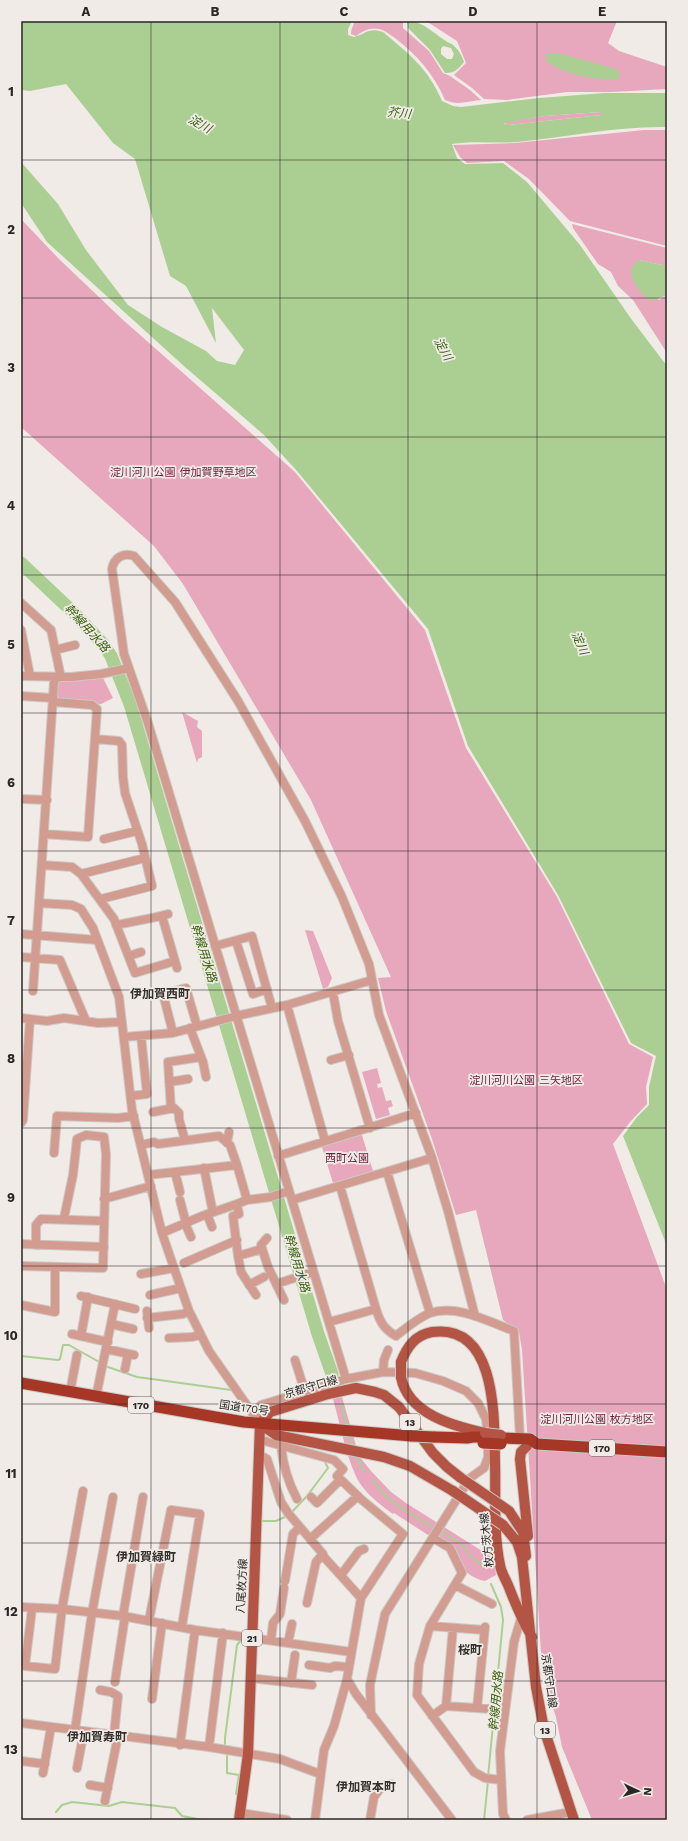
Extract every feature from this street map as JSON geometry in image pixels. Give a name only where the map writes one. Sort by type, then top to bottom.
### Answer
[{"type":"highway","name":"国道170号","points":[[21,1383],[96,1397],[257,1421],[340,1431],[466,1438],[473,1442],[484,1437],[529,1443],[667,1452]]},
{"type":"main road","name":"枚方茨木線","points":[[484,1437],[428,1414],[410,1398],[396,1374],[411,1343],[420,1336],[439,1331],[450,1332],[460,1336],[469,1343],[484,1364],[493,1405],[496,1533],[500,1566],[521,1618],[532,1637]]},
{"type":"main road","name":"京都守口線","points":[[532,1637],[533,1614],[523,1532],[509,1511],[447,1467],[433,1453],[392,1401],[375,1392],[361,1389],[347,1390],[328,1394],[270,1412],[257,1421],[276,1436],[366,1452],[410,1466],[453,1491],[503,1525],[517,1542],[522,1557],[532,1637],[536,1687],[544,1729],[572,1816]]},
{"type":"main road","name":"八尾枚方線","points":[[240,1817],[248,1754],[260,1455],[260,1440],[257,1421]]},
{"type":"main road","points":[[528,1568],[528,1537],[520,1459],[521,1452],[529,1443]]},
{"type":"street","points":[[346,1379],[329,1322],[310,1273],[292,1200],[148,722],[124,654],[112,569],[113,562],[119,556],[128,554],[134,556],[175,602],[238,701],[305,821],[342,897],[369,964],[379,1015],[432,1158],[448,1211],[475,1316]]},
{"type":"street","points":[[21,604],[51,630],[60,673],[54,682],[33,992]]},
{"type":"street","points":[[21,630],[25,676],[57,677],[101,674],[128,668]]},
{"type":"street","points":[[55,650],[75,645]]},
{"type":"street","points":[[21,696],[92,705],[97,709],[88,837],[44,834]]},
{"type":"street","points":[[95,739],[120,741],[122,746],[125,793],[146,858],[152,886],[101,899]]},
{"type":"street","points":[[21,799],[47,800]]},
{"type":"street","points":[[104,839],[116,840],[137,831]]},
{"type":"street","points":[[82,874],[146,858]]},
{"type":"street","points":[[93,862],[97,870]]},
{"type":"street","points":[[42,865],[72,867],[82,874],[101,899],[116,926],[135,973],[176,965],[165,915],[116,926]]},
{"type":"street","points":[[39,903],[72,905],[81,909],[93,928],[119,997],[134,1116],[162,1233],[189,1311],[200,1335],[209,1351],[257,1421]]},
{"type":"street","points":[[21,934],[97,940]]},
{"type":"street","points":[[215,946],[252,936],[272,1008]]},
{"type":"street","points":[[236,941],[253,994],[267,989]]},
{"type":"street","points":[[129,956],[141,952]]},
{"type":"street","points":[[21,957],[60,960],[86,1021]]},
{"type":"street","points":[[124,1037],[155,1033],[173,1033],[236,1016],[333,993],[372,980]]},
{"type":"street","points":[[173,1033],[163,994],[186,988],[206,1077]]},
{"type":"street","points":[[333,993],[338,1020],[370,1128]]},
{"type":"street","points":[[287,1005],[325,1141]]},
{"type":"street","points":[[21,1018],[47,1021],[64,1018],[98,1023],[122,1022]]},
{"type":"street","points":[[21,1123],[23,1120],[25,1051],[30,1019]]},
{"type":"street","points":[[131,1096],[147,1094],[141,1036]]},
{"type":"street","points":[[331,1060],[348,1055]]},
{"type":"street","points":[[171,1108],[168,1062],[201,1057]]},
{"type":"street","points":[[169,1082],[188,1079]]},
{"type":"street","points":[[153,1112],[174,1108],[179,1113],[179,1119],[185,1140]]},
{"type":"street","points":[[278,1156],[416,1113]]},
{"type":"street","points":[[54,1153],[57,1116],[118,1118],[134,1116]]},
{"type":"street","points":[[227,1143],[229,1132]]},
{"type":"street","points":[[21,1266],[104,1268],[104,1199],[106,1154],[104,1138],[86,1135],[77,1139],[73,1175],[64,1218]]},
{"type":"street","points":[[141,1145],[154,1142],[158,1144],[219,1136],[230,1145],[247,1200]]},
{"type":"street","points":[[292,1200],[432,1158]]},
{"type":"street","points":[[148,1175],[237,1165]]},
{"type":"street","points":[[204,1168],[212,1227]]},
{"type":"street","points":[[175,1172],[185,1223],[191,1237]]},
{"type":"street","points":[[387,1172],[430,1313]]},
{"type":"street","points":[[104,1199],[151,1186]]},
{"type":"street","points":[[340,1186],[380,1321],[386,1331],[395,1338],[419,1319],[430,1313],[443,1311],[458,1312],[475,1316],[514,1332],[529,1443]]},
{"type":"street","points":[[162,1233],[209,1211],[247,1200],[271,1197],[289,1191]]},
{"type":"street","points":[[237,1204],[239,1214],[233,1216],[241,1272],[256,1296]]},
{"type":"street","points":[[36,1244],[36,1225],[41,1218],[104,1221]]},
{"type":"street","points":[[267,1238],[261,1245],[262,1249],[268,1267],[284,1300]]},
{"type":"street","points":[[184,1263],[209,1247],[237,1240]]},
{"type":"street","points":[[21,1244],[104,1247]]},
{"type":"street","points":[[238,1256],[262,1249]]},
{"type":"street","points":[[21,1305],[55,1312],[55,1267]]},
{"type":"street","points":[[141,1274],[174,1268]]},
{"type":"street","points":[[276,1284],[310,1273]]},
{"type":"street","points":[[249,1285],[264,1277]]},
{"type":"street","points":[[150,1295],[181,1288]]},
{"type":"street","points":[[81,1336],[84,1296],[135,1308]]},
{"type":"street","points":[[96,1397],[115,1304]]},
{"type":"street","points":[[329,1322],[376,1308]]},
{"type":"street","points":[[149,1328],[147,1314],[183,1314],[189,1311]]},
{"type":"street","points":[[111,1324],[133,1329]]},
{"type":"street","points":[[72,1334],[107,1345],[131,1355],[125,1369]]},
{"type":"street","points":[[169,1338],[192,1337],[200,1335]]},
{"type":"street","points":[[383,1372],[384,1360],[388,1350]]},
{"type":"street","points":[[70,1392],[77,1355]]},
{"type":"street","points":[[295,1360],[305,1392]]},
{"type":"street","points":[[257,1421],[261,1405],[346,1379],[383,1372],[396,1374],[415,1373],[443,1381],[466,1391],[478,1403],[486,1419],[488,1457],[484,1468],[470,1478],[385,1614],[370,1685],[371,1714]]},
{"type":"street","points":[[260,1440],[334,1460],[343,1469],[337,1476],[340,1480],[403,1534],[361,1598],[347,1679],[334,1726],[324,1750],[315,1820]]},
{"type":"street","points":[[281,1446],[282,1464],[297,1499]]},
{"type":"street","points":[[260,1455],[268,1460],[281,1502],[289,1514],[324,1557],[361,1598]]},
{"type":"street","points":[[312,1497],[317,1503],[340,1480]]},
{"type":"street","points":[[32,1609],[25,1636],[25,1666],[55,1669],[62,1609],[83,1491]]},
{"type":"street","points":[[310,1539],[358,1496]]},
{"type":"street","points":[[75,1730],[92,1612],[113,1497]]},
{"type":"street","points":[[109,1691],[113,1679],[143,1497]]},
{"type":"street","points":[[149,1620],[171,1510],[200,1514],[182,1626]]},
{"type":"street","points":[[271,1640],[273,1623],[280,1614],[293,1534],[300,1527]]},
{"type":"street","points":[[433,1538],[450,1548],[462,1573],[430,1626],[419,1664],[416,1695],[474,1772],[493,1779]]},
{"type":"street","points":[[341,1575],[359,1551],[364,1549]]},
{"type":"street","points":[[308,1603],[316,1562],[323,1554]]},
{"type":"street","points":[[455,1585],[492,1604]]},
{"type":"street","points":[[21,1607],[32,1609],[62,1609],[124,1616],[182,1626],[195,1630],[351,1652]]},
{"type":"street","points":[[506,1820],[493,1779],[500,1751],[514,1642],[521,1618]]},
{"type":"street","points":[[152,1699],[162,1623]]},
{"type":"street","points":[[288,1643],[292,1624]]},
{"type":"street","points":[[430,1626],[484,1629],[477,1708]]},
{"type":"street","points":[[446,1706],[453,1628]]},
{"type":"street","points":[[180,1744],[195,1630]]},
{"type":"street","points":[[209,1748],[223,1633]]},
{"type":"street","points":[[291,1683],[295,1655]]},
{"type":"street","points":[[309,1665],[330,1668],[335,1666],[348,1667]]},
{"type":"street","points":[[250,1678],[312,1685]]},
{"type":"street","points":[[347,1679],[356,1694],[452,1820]]},
{"type":"street","points":[[100,1690],[109,1691],[118,1696],[116,1735],[105,1800]]},
{"type":"street","points":[[432,1716],[446,1706],[491,1709]]},
{"type":"street","points":[[21,1723],[280,1759],[320,1774]]},
{"type":"street","points":[[43,1773],[51,1727]]},
{"type":"street","points":[[77,1768],[84,1731]]},
{"type":"street","points":[[21,1761],[44,1764]]},
{"type":"street","points":[[370,1820],[374,1797],[382,1786],[391,1784]]},
{"type":"street","points":[[90,1785],[108,1788]]},
{"type":"street","points":[[526,1820],[572,1816]]},
{"type":"street","points":[[240,1817],[287,1820]]},
{"type":"green space","points":[[354,21],[403,21],[403,28],[429,51],[443,73],[470,90],[481,100],[454,103],[445,100],[430,73],[418,58],[403,44],[383,30],[379,29],[367,30],[356,36],[351,34]]},
{"type":"green space","points":[[426,21],[617,21],[608,43],[619,51],[667,67],[667,89],[611,92],[567,92],[507,100],[484,99],[454,75],[466,63],[457,41]]},
{"type":"green space","points":[[601,112],[601,115],[507,125],[504,122],[545,116]]},
{"type":"green space","points":[[644,130],[667,130],[667,246],[570,221],[529,179],[504,161],[467,163],[460,157],[453,145],[515,143]]},
{"type":"green space","name":"淀川河川公園 三矢地区","points":[[21,219],[59,259],[122,319],[295,472],[425,630],[466,748],[557,897],[629,1044],[653,1057],[646,1087],[647,1104],[630,1122],[613,1144],[667,1290],[667,1820],[592,1820],[562,1747],[556,1717],[548,1693],[541,1653],[522,1350],[519,1332],[503,1320],[476,1210],[456,1215],[432,1139],[386,1011],[378,978],[391,977],[311,800],[183,584],[154,546],[21,427]]},
{"type":"green space","points":[[572,224],[667,248],[667,266],[639,260],[659,300],[667,295],[667,353],[633,300],[618,286],[611,272],[598,264],[573,228]]},
{"type":"green space","points":[[103,678],[113,698],[101,704],[61,701],[57,696],[58,684],[61,681]]},
{"type":"green space","points":[[182,712],[198,721],[197,727],[202,731],[202,757],[198,759],[197,763]]},
{"type":"green space","points":[[305,930],[313,931],[332,978],[328,987],[323,989]]},
{"type":"green space","points":[[377,1068],[381,1083],[377,1084],[378,1088],[382,1087],[386,1101],[391,1100],[393,1106],[388,1108],[390,1115],[376,1119],[362,1072]]},
{"type":"green space","name":"西町公園","points":[[361,1132],[373,1171],[333,1183],[321,1144]]},
{"type":"green space","points":[[342,1397],[359,1456],[371,1471],[391,1492],[406,1503],[490,1556],[495,1564],[496,1575],[485,1581],[469,1574],[437,1539],[430,1534],[428,1535],[394,1513],[393,1514],[366,1491],[358,1480],[345,1447],[333,1399]]},
{"type":"water","points":[[21,21],[352,21],[348,29],[348,35],[354,37],[374,30],[383,32],[424,70],[437,89],[442,101],[453,106],[461,107],[539,98],[605,93],[667,93],[667,127],[630,128],[517,142],[468,142],[452,144],[457,158],[465,164],[503,163],[527,182],[580,245],[632,320],[667,366],[667,1246],[623,1136],[637,1117],[649,1105],[649,1087],[656,1056],[631,1043],[558,895],[468,746],[428,629],[297,471],[264,435],[185,367],[47,242],[21,203],[21,162],[58,204],[86,250],[128,305],[162,327],[206,351],[217,361],[235,365],[244,350],[212,308],[216,343],[186,286],[170,276],[135,159],[113,143],[66,84],[30,91],[21,90]],"holes":[[[601,112],[601,115],[507,125],[504,123],[545,116]]]},
{"type":"water","points":[[407,21],[418,23],[428,28],[453,45],[460,53],[464,62],[456,70],[445,73],[430,50],[408,28]],"holes":[[[443,46],[451,48],[454,54],[452,59],[447,59],[441,54],[441,49]]]},
{"type":"water","points":[[547,54],[561,54],[613,68],[620,72],[618,80],[590,78],[571,73],[546,61]]},
{"type":"water","points":[[639,260],[667,266],[667,295],[652,301],[647,298],[638,288],[634,282],[631,270],[634,264]]},
{"type":"waterway","name":"幹線用水路","points":[[21,563],[75,614],[103,644],[111,656],[130,704],[318,1334],[332,1374]]},
{"type":"waterway","points":[[21,1356],[58,1360],[60,1359],[63,1345],[69,1345],[101,1363]]},
{"type":"waterway","points":[[105,1366],[137,1377],[231,1390]]},
{"type":"waterway","name":"幹線用水路","points":[[341,1404],[347,1426]]},
{"type":"waterway","name":"幹線用水路","points":[[350,1434],[353,1447]]},
{"type":"waterway","name":"幹線用水路","points":[[356,1455],[364,1472]]},
{"type":"waterway","points":[[290,1514],[307,1496],[328,1468],[325,1462]]},
{"type":"waterway","name":"幹線用水路","points":[[373,1480],[384,1494],[399,1507],[436,1529]]},
{"type":"waterway","points":[[263,1521],[276,1521],[287,1516]]},
{"type":"waterway","name":"幹線用水路","points":[[440,1531],[460,1543],[472,1558],[486,1567],[491,1566]]},
{"type":"waterway","name":"幹線用水路","points":[[488,1777],[503,1620],[501,1607],[491,1584]]},
{"type":"waterway","points":[[225,1744],[237,1645],[242,1639]]},
{"type":"waterway","points":[[227,1756],[227,1773],[239,1775],[236,1794]]},
{"type":"waterway","name":"幹線用水路","points":[[484,1820],[488,1781]]},
{"type":"waterway","points":[[56,1812],[62,1805],[72,1802],[109,1806],[122,1802],[175,1808],[182,1816],[203,1820]]},
{"type":"district","name":"伊加賀西町","points":[[160,994]]},
{"type":"district","name":"伊加賀緑町","points":[[146,1557]]},
{"type":"district","name":"桜町","points":[[470,1650]]},
{"type":"district","name":"伊加賀寿町","points":[[97,1737]]},
{"type":"district","name":"伊加賀本町","points":[[366,1787]]},
{"type":"water label","name":"芥川","points":[[399,113]]},
{"type":"water label","name":"淀川","points":[[200,124]]},
{"type":"water label","name":"淀川","points":[[443,349]]},
{"type":"water label","name":"淀川","points":[[580,643]]},
{"type":"park label","name":"淀川河川公園 伊加賀野草地区","points":[[183,472]]},
{"type":"park label","name":"淀川河川公園 枚方地区","points":[[597,1419]]}]
